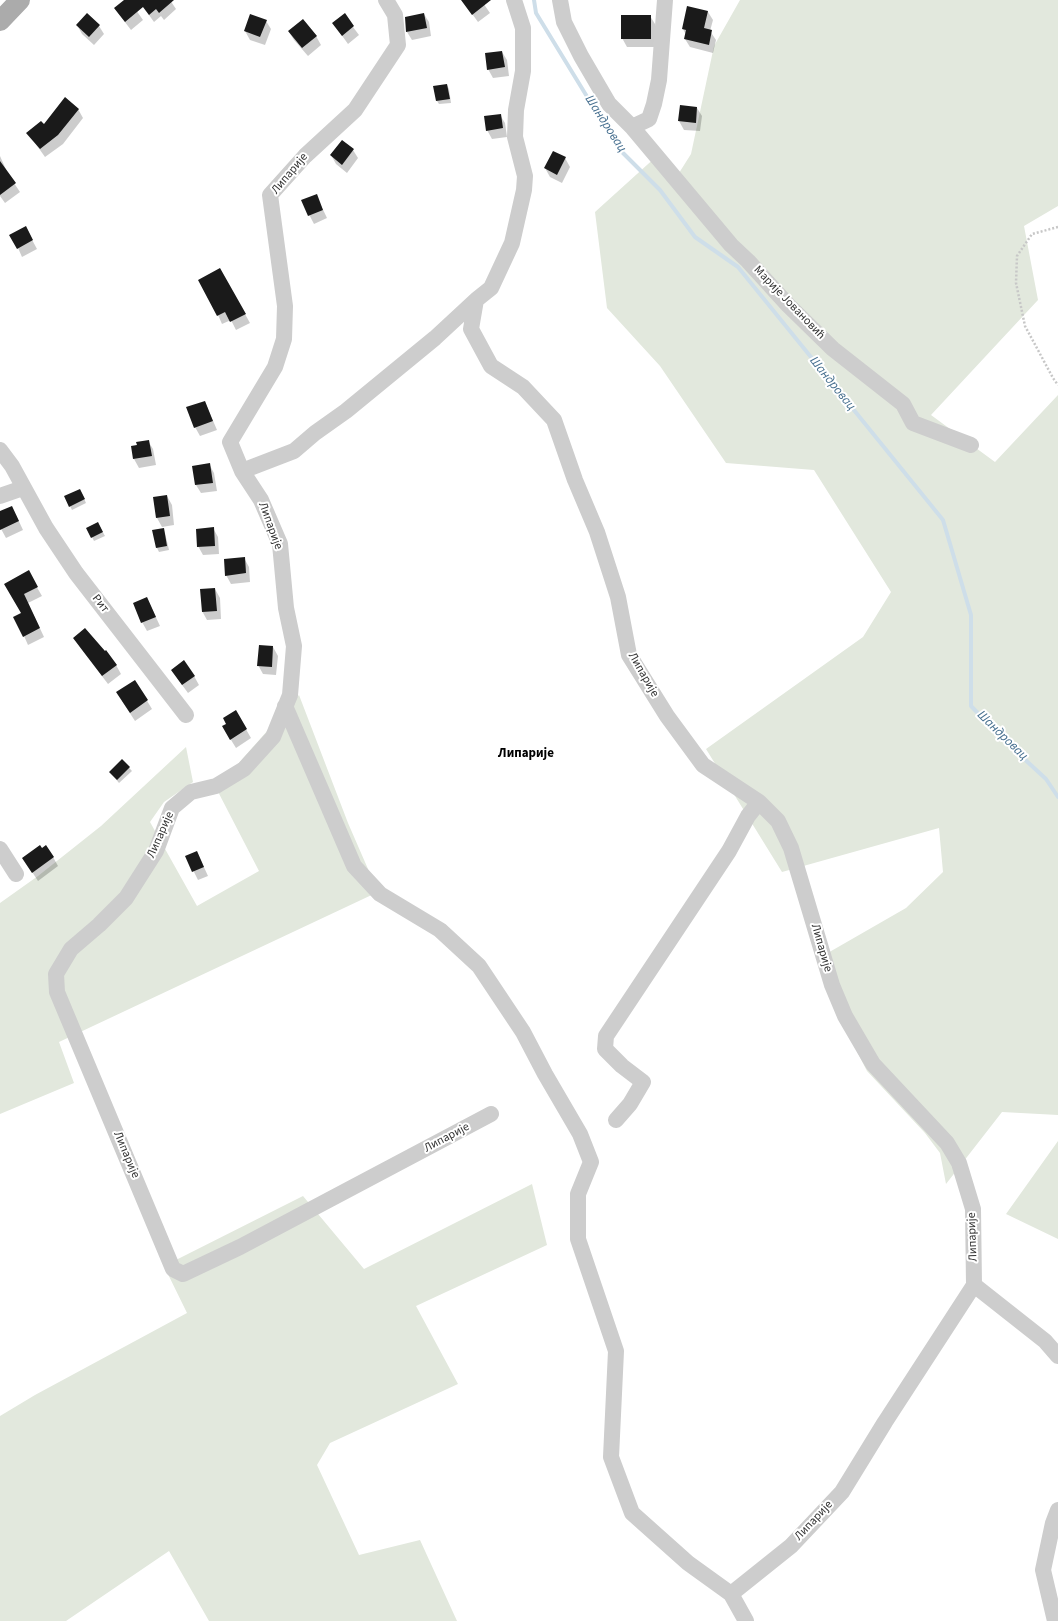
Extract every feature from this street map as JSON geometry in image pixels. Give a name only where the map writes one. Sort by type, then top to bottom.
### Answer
[{"type":"main road","points":[[0,22],[20,0]]},
{"type":"street","name":"Липарије","points":[[386,0],[396,15],[398,45],[355,110],[305,156],[270,195],[285,306],[284,339],[275,367],[230,442],[242,471],[262,500],[280,544],[286,608],[294,646],[290,695],[272,737],[244,769],[216,786],[191,792],[172,808],[156,851],[126,898],[99,926],[71,949],[56,974],[57,992],[173,1269],[183,1274],[240,1247],[491,1114]]},
{"type":"street","points":[[242,471],[294,451],[346,411],[435,338],[491,288],[512,243],[524,190],[525,176],[515,137],[516,110],[523,71],[523,28],[514,0]]},
{"type":"street","name":"Марије Јовановић","points":[[560,0],[564,22],[581,56],[609,104],[632,127],[731,245],[748,261],[788,305],[833,349],[903,404],[913,423],[971,445]]},
{"type":"street","points":[[632,127],[649,119],[654,104],[659,80],[665,0]]},
{"type":"street","name":"Липарије","points":[[476,300],[470,329],[491,366],[523,387],[554,420],[575,480],[597,532],[616,590],[629,655],[667,716],[703,764],[759,802],[778,821],[791,848],[832,985],[845,1016],[872,1064],[947,1143],[959,1164],[973,1208],[974,1285],[885,1422],[842,1492],[791,1546],[731,1594]]},
{"type":"street","name":"Рит","points":[[0,450],[12,466],[46,528],[76,574],[186,715]]},
{"type":"street","points":[[0,496],[23,488]]},
{"type":"street","points":[[285,706],[354,866],[380,894],[440,930],[479,966],[523,1032],[544,1074],[580,1134],[591,1162],[578,1194],[578,1239],[616,1351],[611,1457],[632,1513],[688,1563],[731,1594],[746,1621]]},
{"type":"street","points":[[616,1120],[630,1104],[643,1082],[622,1066],[605,1049],[606,1036],[729,851],[748,816],[759,802]]},
{"type":"street","points":[[0,848],[16,874]]},
{"type":"street","points":[[974,1285],[1045,1341],[1058,1356]]},
{"type":"street","points":[[1055,1621],[1043,1570],[1053,1523],[1058,1510]]},
{"type":"path","points":[[1058,227],[1032,234],[1017,256],[1016,283],[1025,326],[1058,385]]},
{"type":"shaded area","points":[[740,0],[1058,0],[1058,206],[1024,226],[1038,300],[931,415],[995,462],[1058,395],[1058,1115],[1002,1112],[946,1184],[940,1153],[925,1133],[867,1071],[835,1009],[819,958],[906,908],[943,872],[939,828],[782,872],[706,749],[863,637],[891,592],[814,470],[726,463],[660,366],[607,308],[595,212],[658,155],[679,173],[691,154],[714,46]]},
{"type":"shaded area","points":[[299,695],[348,823],[378,892],[59,1042],[74,1083],[0,1114],[0,903],[38,876],[101,826],[186,747],[193,782],[164,802],[150,822],[197,906],[259,871],[214,784],[229,774]]},
{"type":"shaded area","points":[[1058,1141],[1058,1239],[1006,1214]]},
{"type":"shaded area","points":[[532,1184],[547,1245],[416,1306],[458,1384],[330,1443],[317,1465],[359,1555],[420,1540],[457,1621],[209,1621],[169,1551],[66,1621],[0,1621],[0,1416],[35,1395],[187,1313],[164,1266],[303,1196],[364,1269]]},
{"type":"building","points":[[124,0],[174,0],[159,13],[156,9],[149,15],[143,7],[125,22],[114,8]]},
{"type":"building","points":[[461,0],[491,0],[472,15]]},
{"type":"building","points":[[687,6],[708,11],[704,28],[712,30],[709,45],[684,39],[686,30],[682,29]]},
{"type":"building","points":[[87,13],[100,25],[89,37],[76,25]]},
{"type":"building","points":[[345,13],[354,26],[342,36],[332,23]]},
{"type":"building","points":[[424,13],[427,28],[406,32],[405,17]]},
{"type":"building","points":[[250,14],[267,20],[260,37],[244,31]]},
{"type":"building","points":[[621,15],[651,15],[651,39],[621,39]]},
{"type":"building","points":[[303,19],[317,36],[302,48],[288,31]]},
{"type":"building","points":[[502,51],[505,67],[487,70],[485,53]]},
{"type":"building","points":[[447,84],[450,99],[436,101],[433,86]]},
{"type":"building","points":[[65,97],[79,109],[58,135],[40,149],[26,133],[41,121],[44,124]]},
{"type":"building","points":[[680,105],[697,107],[696,123],[678,121]]},
{"type":"building","points":[[501,114],[503,128],[486,131],[484,116]]},
{"type":"building","points":[[342,140],[354,149],[342,165],[330,155]]},
{"type":"building","points":[[553,151],[566,157],[557,175],[544,168]]},
{"type":"building","points":[[0,161],[16,183],[0,195]]},
{"type":"building","points":[[317,194],[323,210],[308,216],[301,200]]},
{"type":"building","points":[[26,226],[33,240],[17,249],[9,235]]},
{"type":"building","points":[[220,268],[246,314],[230,322],[225,312],[217,316],[198,280]]},
{"type":"building","points":[[205,401],[213,421],[194,428],[186,407]]},
{"type":"building","points":[[149,440],[152,456],[133,459],[131,446],[137,445],[136,442]]},
{"type":"building","points":[[210,463],[213,483],[195,485],[192,466]]},
{"type":"building","points":[[80,489],[85,499],[69,507],[64,496]]},
{"type":"building","points":[[167,495],[170,516],[156,518],[153,497]]},
{"type":"building","points":[[12,506],[19,521],[0,530],[0,511]]},
{"type":"building","points":[[98,522],[103,532],[91,538],[86,528]]},
{"type":"building","points":[[214,527],[215,546],[197,547],[196,529]]},
{"type":"building","points":[[164,528],[167,546],[156,548],[152,530]]},
{"type":"building","points":[[245,557],[246,573],[225,576],[224,559]]},
{"type":"building","points":[[29,570],[38,587],[24,594],[40,628],[23,637],[13,617],[21,613],[4,584]]},
{"type":"building","points":[[215,588],[217,611],[202,612],[200,589]]},
{"type":"building","points":[[147,597],[156,617],[141,623],[133,603]]},
{"type":"building","points":[[85,628],[105,651],[106,650],[117,665],[102,676],[73,638]]},
{"type":"building","points":[[259,645],[273,646],[272,667],[257,666]]},
{"type":"building","points":[[184,660],[195,676],[182,685],[171,670]]},
{"type":"building","points":[[135,680],[148,700],[130,713],[116,692]]},
{"type":"building","points":[[236,710],[247,729],[230,740],[222,726],[226,724],[223,718]]},
{"type":"building","points":[[122,759],[130,767],[117,780],[109,772]]},
{"type":"building","points":[[40,845],[42,848],[46,845],[54,857],[32,873],[22,858]]},
{"type":"building","points":[[197,851],[204,867],[192,872],[185,856]]},
{"type":"waterway","name":"Шандровац","points":[[534,0],[536,13],[619,149],[660,190],[695,237],[738,267],[943,520],[971,615],[971,706],[1007,743],[1046,779],[1058,797]]},
{"type":"district","name":"Липарије","points":[[526,754]]}]
